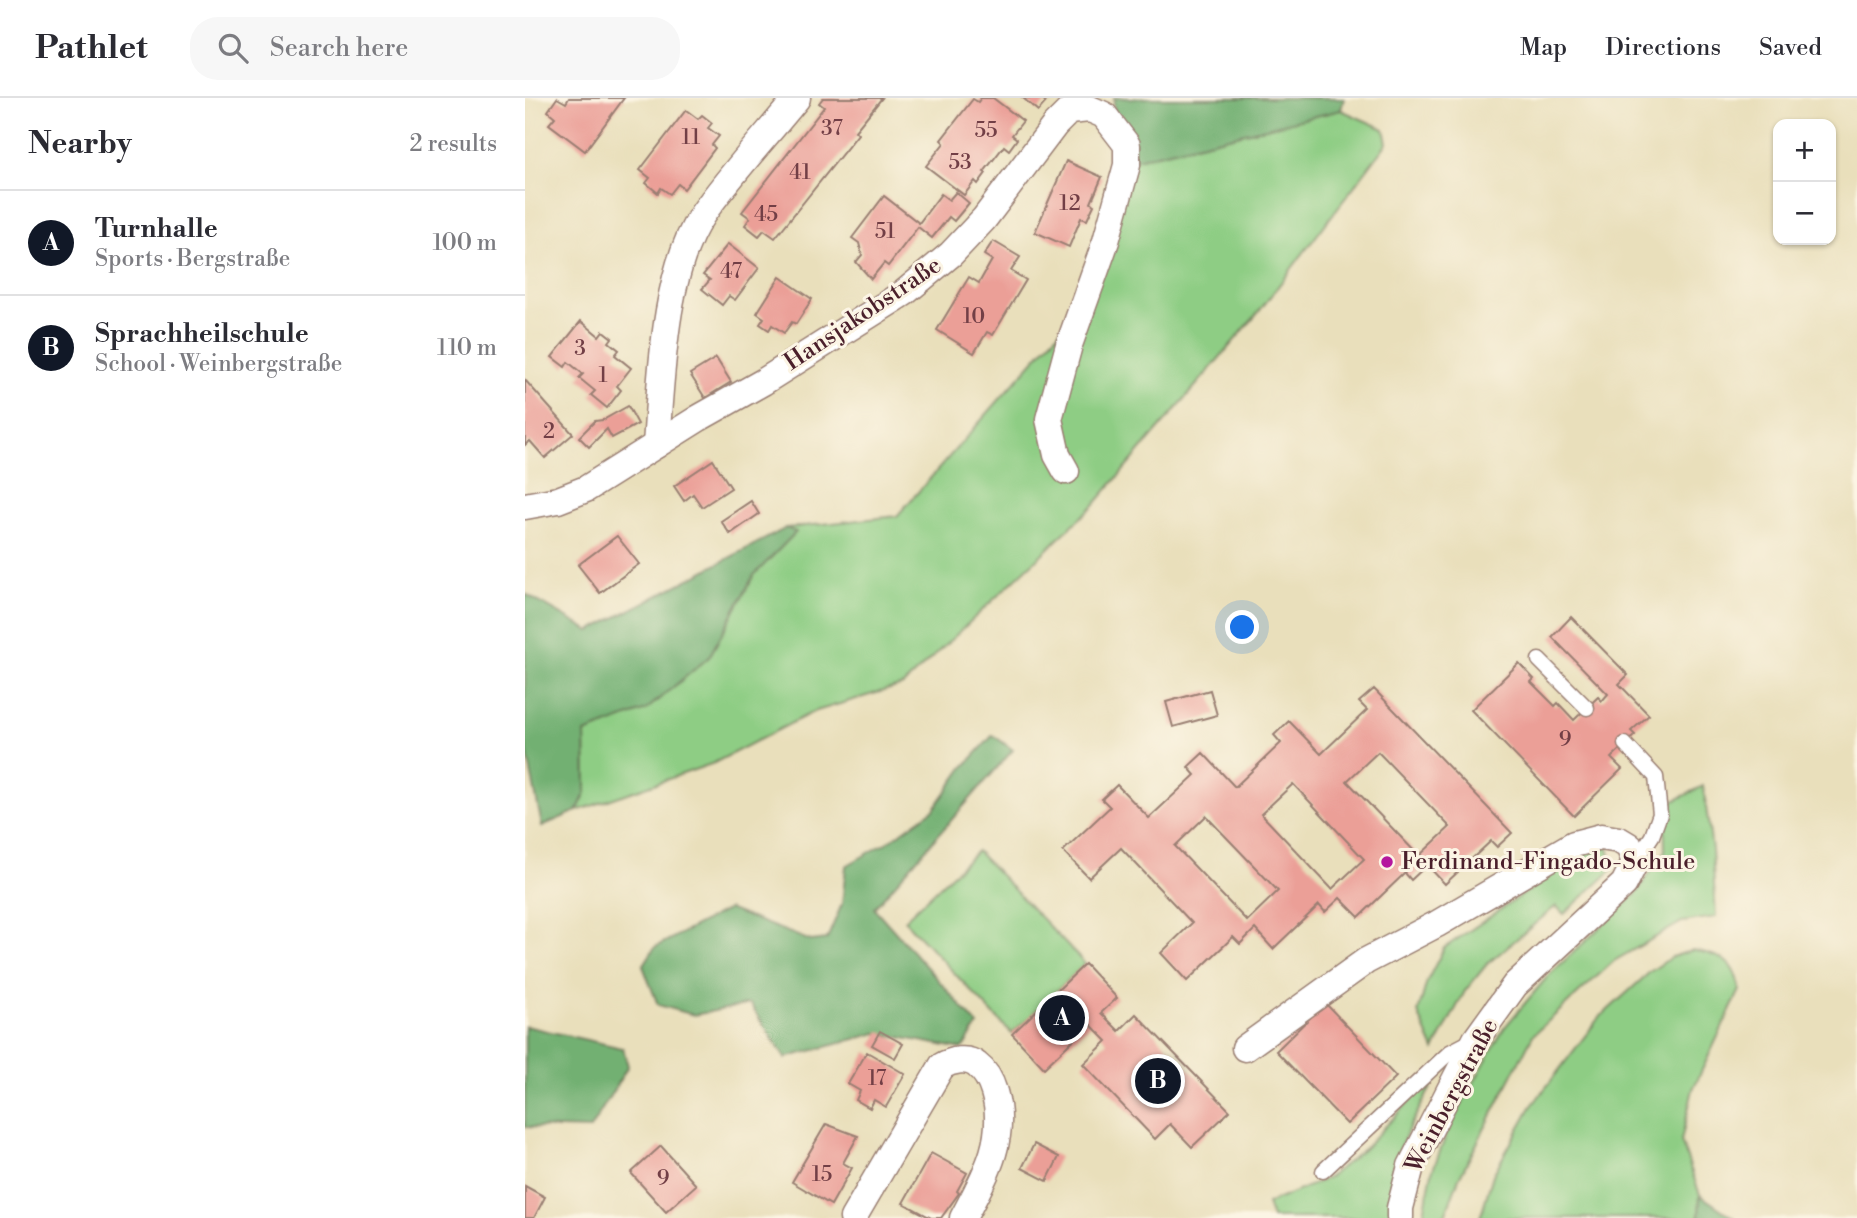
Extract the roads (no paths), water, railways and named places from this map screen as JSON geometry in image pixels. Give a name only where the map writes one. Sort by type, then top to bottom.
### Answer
[{"type":"street","points":[[656,445],[662,363],[675,278],[687,242],[701,216],[797,98]]},
{"type":"street","name":"Hansjakobstraße","points":[[525,506],[558,500],[586,489],[904,293],[951,254],[984,219],[1055,125],[1069,111],[1090,109],[1104,115],[1127,145],[1128,165],[1106,241],[1069,345],[1049,419],[1057,455],[1066,471]]},
{"type":"street","points":[[1245,1048],[1367,961],[1437,924],[1574,844],[1601,837],[1619,840],[1629,846],[1635,862]]},
{"type":"street","name":"Weinbergstraße","points":[[1400,1218],[1399,1208],[1411,1166],[1476,1039],[1514,985],[1624,884],[1635,862]]},
{"type":"street","points":[[853,1218],[942,1066],[949,1062],[971,1060],[981,1067],[991,1083],[998,1106],[999,1130],[995,1154],[963,1218]]},
{"type":"lane","points":[[1539,660],[1587,708]]},
{"type":"lane","points":[[1625,744],[1656,777],[1660,814],[1652,836],[1635,862]]},
{"type":"lane","points":[[1323,1171],[1450,1052],[1476,1039]]},
{"type":"place","name":"Ferdinand-Fingado-Schule","points":[[1387,862]]},
{"type":"place","name":"Turnhalle","points":[[1062,1018]]},
{"type":"place","name":"Sprachheilschule","points":[[1158,1081]]}]
